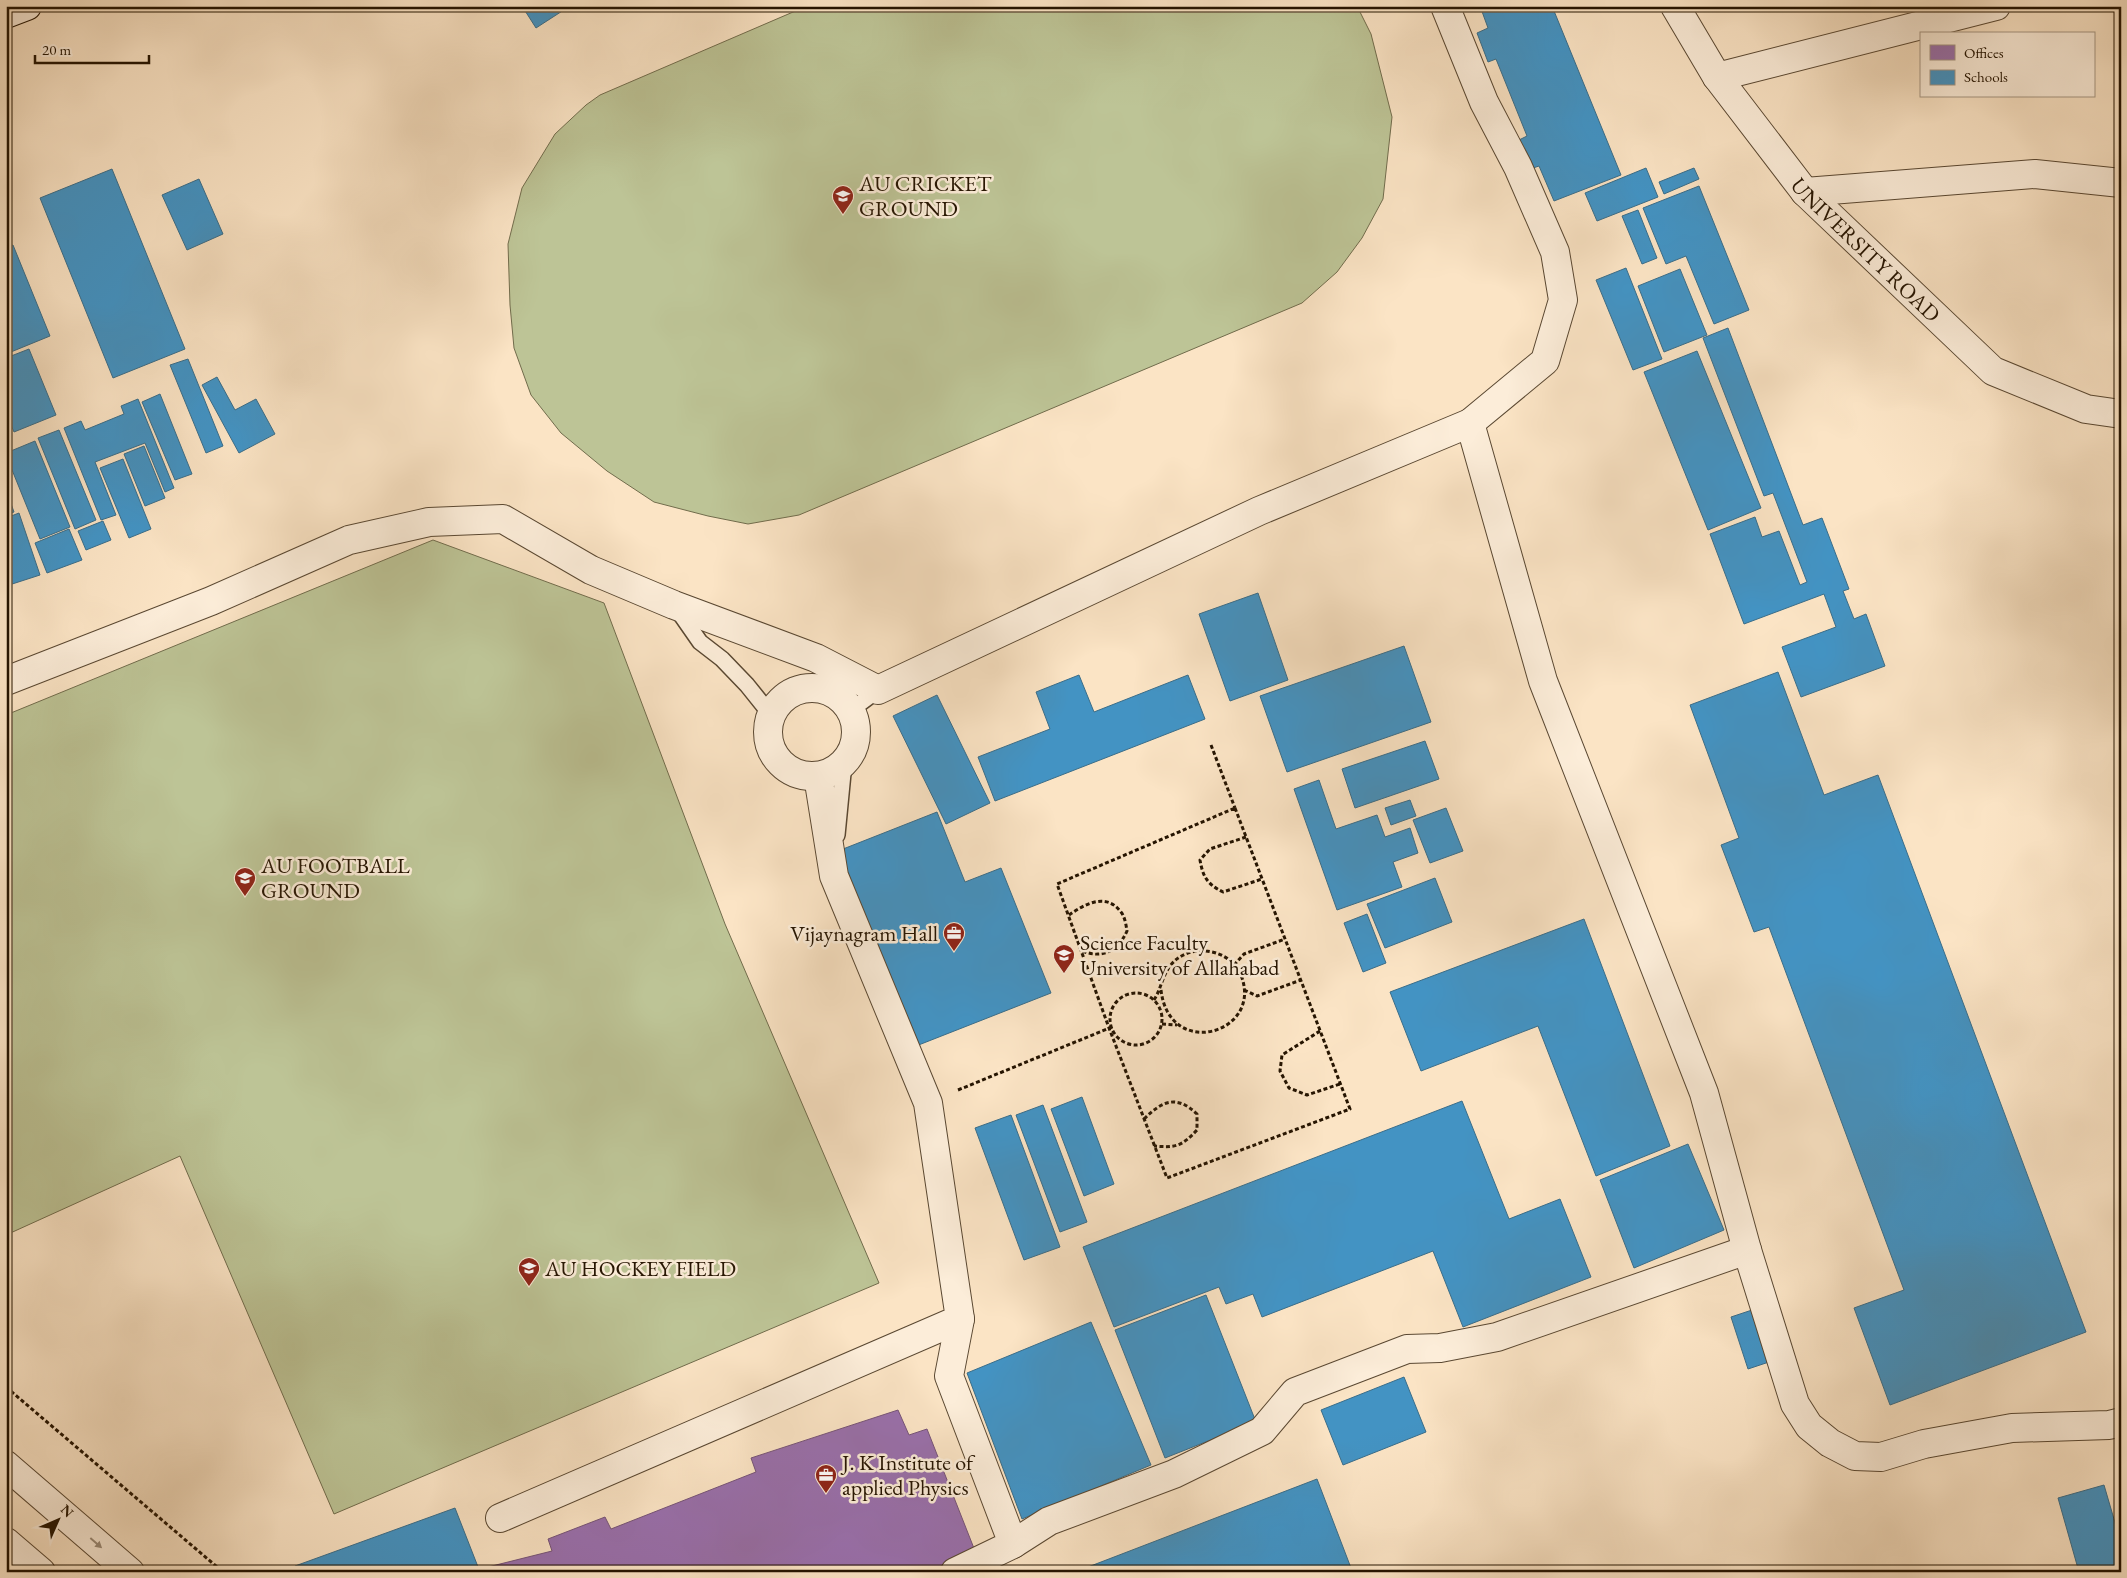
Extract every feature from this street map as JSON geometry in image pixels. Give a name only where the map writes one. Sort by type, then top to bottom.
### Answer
[{"type":"street","points":[[6,681],[211,601],[349,540],[429,522],[503,519],[591,570],[674,606],[816,658],[878,690],[1259,511],[1470,423],[1545,361],[1563,300],[1555,252],[1518,167],[1484,102],[1445,6]]},
{"type":"street","name":"UNIVERSITY ROAD","points":[[1675,6],[1717,77],[1805,192],[1993,371],[2086,409],[2121,414]]},
{"type":"street","points":[[1717,77],[1996,6]]},
{"type":"street","points":[[1805,192],[2035,174],[2121,183]]},
{"type":"street","points":[[1470,423],[1543,681],[1704,1093],[1748,1250],[1795,1404],[1809,1426],[1830,1443],[1855,1456],[1881,1458],[1924,1444],[2012,1428],[2109,1425],[2121,1422]]},
{"type":"street","points":[[806,688],[821,688],[835,693],[846,702],[851,710],[856,726],[856,740],[852,753],[844,763],[832,772],[818,776],[803,775],[788,769],[777,759],[770,745],[768,730],[771,715],[779,702],[791,693],[806,688]]},
{"type":"street","points":[[818,776],[834,876],[928,1103],[960,1319],[949,1376],[1013,1544]]},
{"type":"street","points":[[955,1572],[1013,1544],[1049,1520],[1174,1474],[1262,1431],[1295,1392],[1407,1350],[1440,1348],[1497,1337],[1748,1250]]},
{"type":"street","points":[[500,1518],[960,1319]]},
{"type":"street","points":[[6,1465],[130,1572]]},
{"type":"street","points":[[6,1542],[41,1572]]},
{"type":"lane","points":[[674,606],[700,642],[722,660],[747,685],[771,715]]},
{"type":"lane","points":[[851,710],[878,690]]},
{"type":"lane","points":[[834,876],[844,763]]},
{"type":"path","points":[[1212,745],[1350,1109],[1167,1178],[1057,884],[1235,808]]},
{"type":"path","points":[[1246,837],[1210,849],[1200,860],[1202,875],[1210,886],[1223,892],[1262,879]]},
{"type":"path","points":[[1068,915],[1096,901],[1112,903],[1122,913],[1127,931],[1122,942],[1110,951],[1098,956],[1082,951]]},
{"type":"path","points":[[1234,965],[1244,954],[1285,939]]},
{"type":"path","points":[[1195,950],[1209,951],[1223,956],[1234,965],[1242,977],[1244,990],[1243,1004],[1237,1016],[1228,1025],[1216,1031],[1203,1033],[1189,1031],[1178,1025],[1168,1015],[1163,1003],[1161,990],[1164,977],[1170,965],[1181,956],[1195,950]]},
{"type":"path","points":[[1244,990],[1257,996],[1301,980]]},
{"type":"path","points":[[1154,1000],[1161,990]]},
{"type":"path","points":[[1138,993],[1147,995],[1154,1000],[1162,1016],[1162,1024],[1154,1038],[1138,1045],[1122,1040],[1111,1028],[1112,1010],[1122,997],[1138,993]]},
{"type":"path","points":[[1162,1024],[1178,1025]]},
{"type":"path","points":[[928,1103],[1111,1028]]},
{"type":"path","points":[[1320,1031],[1282,1055],[1280,1071],[1289,1088],[1307,1095],[1340,1084]]},
{"type":"path","points":[[1144,1119],[1153,1111],[1169,1102],[1186,1104],[1197,1114],[1197,1130],[1187,1140],[1176,1147],[1154,1146]]},
{"type":"path","points":[[6,1387],[223,1572]]},
{"type":"green space","points":[[807,6],[1357,6],[1371,34],[1392,117],[1383,199],[1362,238],[1337,272],[1302,303],[799,515],[748,524],[654,502],[607,471],[561,433],[531,395],[514,348],[510,305],[508,244],[522,188],[555,134],[586,105],[600,95]]},
{"type":"green space","points":[[433,540],[604,603],[725,924],[879,1283],[334,1514],[180,1156],[6,1235],[6,715]]},
{"type":"building: Offices","name":"J. K Institute of applied Physics","points":[[898,1410],[909,1435],[927,1429],[977,1556],[941,1572],[488,1572],[488,1567],[552,1551],[548,1539],[605,1517],[611,1529],[756,1472],[751,1458]]},
{"type":"building: Schools","points":[[522,6],[570,6],[536,28]]},
{"type":"building: Schools","points":[[1480,6],[1552,6],[1621,175],[1554,201],[1539,166],[1530,169],[1519,140],[1527,136],[1496,59],[1488,62],[1477,33],[1488,28]]},
{"type":"building: Schools","points":[[1646,168],[1658,197],[1597,221],[1585,193]]},
{"type":"building: Schools","points":[[1694,168],[1699,179],[1664,194],[1659,182]]},
{"type":"building: Schools","points":[[112,169],[185,349],[113,378],[40,198]]},
{"type":"building: Schools","points":[[199,179],[223,234],[187,250],[162,195]]},
{"type":"building: Schools","points":[[1699,186],[1749,310],[1714,324],[1686,256],[1666,264],[1643,208]]},
{"type":"building: Schools","points":[[1638,210],[1657,258],[1642,264],[1622,216]]},
{"type":"building: Schools","points":[[13,245],[50,336],[6,354],[6,247]]},
{"type":"building: Schools","points":[[1626,268],[1662,359],[1633,370],[1596,280]]},
{"type":"building: Schools","points":[[1680,269],[1707,335],[1664,352],[1638,286]]},
{"type":"building: Schools","points":[[1728,328],[1803,525],[1822,518],[1849,589],[1843,591],[1854,619],[1866,614],[1885,666],[1801,697],[1782,647],[1836,627],[1824,594],[1744,624],[1710,534],[1755,517],[1762,537],[1779,531],[1800,585],[1807,582],[1773,493],[1764,496],[1703,338]]},
{"type":"building: Schools","points":[[29,349],[56,415],[14,432],[6,413],[6,358]]},
{"type":"building: Schools","points":[[1697,351],[1761,508],[1708,530],[1644,372]]},
{"type":"building: Schools","points":[[188,359],[223,446],[206,453],[170,365]]},
{"type":"building: Schools","points":[[217,377],[235,410],[256,399],[275,434],[239,453],[202,385]]},
{"type":"building: Schools","points":[[160,394],[192,474],[175,480],[142,402]]},
{"type":"building: Schools","points":[[138,399],[174,488],[165,492],[145,443],[95,462],[116,515],[101,520],[64,428],[81,421],[85,430],[124,414],[121,406]]},
{"type":"building: Schools","points":[[59,430],[96,520],[75,529],[38,438]]},
{"type":"building: Schools","points":[[35,441],[70,527],[40,539],[6,455],[6,453]]},
{"type":"building: Schools","points":[[144,446],[165,498],[145,506],[124,454]]},
{"type":"building: Schools","points":[[123,459],[151,529],[129,538],[100,468]]},
{"type":"building: Schools","points":[[6,490],[14,512],[6,515]]},
{"type":"building: Schools","points":[[19,513],[40,575],[6,586],[6,518]]},
{"type":"building: Schools","points":[[103,521],[111,540],[86,550],[78,531]]},
{"type":"building: Schools","points":[[69,529],[82,560],[47,573],[35,543]]},
{"type":"building: Schools","points":[[1258,593],[1288,680],[1230,701],[1199,614]]},
{"type":"building: Schools","points":[[1404,646],[1431,722],[1287,772],[1260,696]]},
{"type":"building: Schools","points":[[1778,672],[1824,795],[1878,775],[2086,1332],[1890,1405],[1854,1308],[1904,1290],[1769,927],[1754,932],[1721,845],[1739,838],[1690,705]]},
{"type":"building: Schools","points":[[1079,675],[1094,712],[1188,675],[1205,719],[995,801],[978,757],[1050,729],[1036,692]]},
{"type":"building: Schools","points":[[937,695],[990,803],[946,824],[893,716]]},
{"type":"building: Schools","points":[[1425,741],[1439,779],[1355,808],[1342,769]]},
{"type":"building: Schools","points":[[1319,780],[1336,829],[1377,815],[1385,837],[1410,828],[1418,853],[1393,862],[1402,887],[1337,910],[1294,789]]},
{"type":"building: Schools","points":[[1410,800],[1416,816],[1391,825],[1385,808]]},
{"type":"building: Schools","points":[[1446,808],[1463,851],[1430,863],[1413,820]]},
{"type":"building: Schools","points":[[937,812],[965,882],[1001,868],[1051,993],[916,1046],[838,851]]},
{"type":"building: Schools","points":[[1435,878],[1452,922],[1385,948],[1367,904]]},
{"type":"building: Schools","points":[[1367,914],[1386,963],[1363,972],[1344,923]]},
{"type":"building: Schools","points":[[1584,919],[1670,1146],[1596,1176],[1538,1026],[1421,1071],[1390,992]]},
{"type":"building: Schools","points":[[1082,1097],[1114,1184],[1084,1196],[1051,1109]]},
{"type":"building: Schools","points":[[1462,1101],[1509,1219],[1560,1199],[1591,1277],[1463,1327],[1433,1251],[1262,1317],[1253,1294],[1226,1304],[1219,1287],[1114,1327],[1083,1247]]},
{"type":"building: Schools","points":[[1043,1105],[1087,1222],[1060,1232],[1016,1115]]},
{"type":"building: Schools","points":[[1011,1115],[1060,1247],[1024,1260],[975,1128]]},
{"type":"building: Schools","points":[[1688,1144],[1724,1230],[1634,1268],[1600,1180]]},
{"type":"building: Schools","points":[[1206,1295],[1256,1422],[1165,1458],[1115,1330]]},
{"type":"building: Schools","points":[[1755,1309],[1772,1361],[1748,1369],[1731,1317]]},
{"type":"building: Schools","points":[[1091,1322],[1151,1465],[1022,1519],[967,1373]]},
{"type":"building: Schools","points":[[1404,1377],[1426,1432],[1343,1465],[1321,1410]]},
{"type":"building: Schools","points":[[1317,1479],[1351,1568],[1342,1572],[1075,1572]]},
{"type":"building: Schools","points":[[2104,1485],[2121,1543],[2121,1572],[2079,1572],[2058,1498]]},
{"type":"building: Schools","points":[[455,1508],[480,1572],[302,1572],[295,1566]]},
{"type":"place","name":"AU CRICKET GROUND","points":[[843,215]]},
{"type":"place","name":"AU FOOTBALL GROUND","points":[[245,897]]},
{"type":"place","name":"Vijaynagram Hall","points":[[954,952]]},
{"type":"place","name":"Science Faculty University of Allahabad","points":[[1064,974]]},
{"type":"place","name":"AU HOCKEY FIELD","points":[[529,1287]]},
{"type":"place","name":"J. K Institute of applied Physics","points":[[826,1494]]}]
